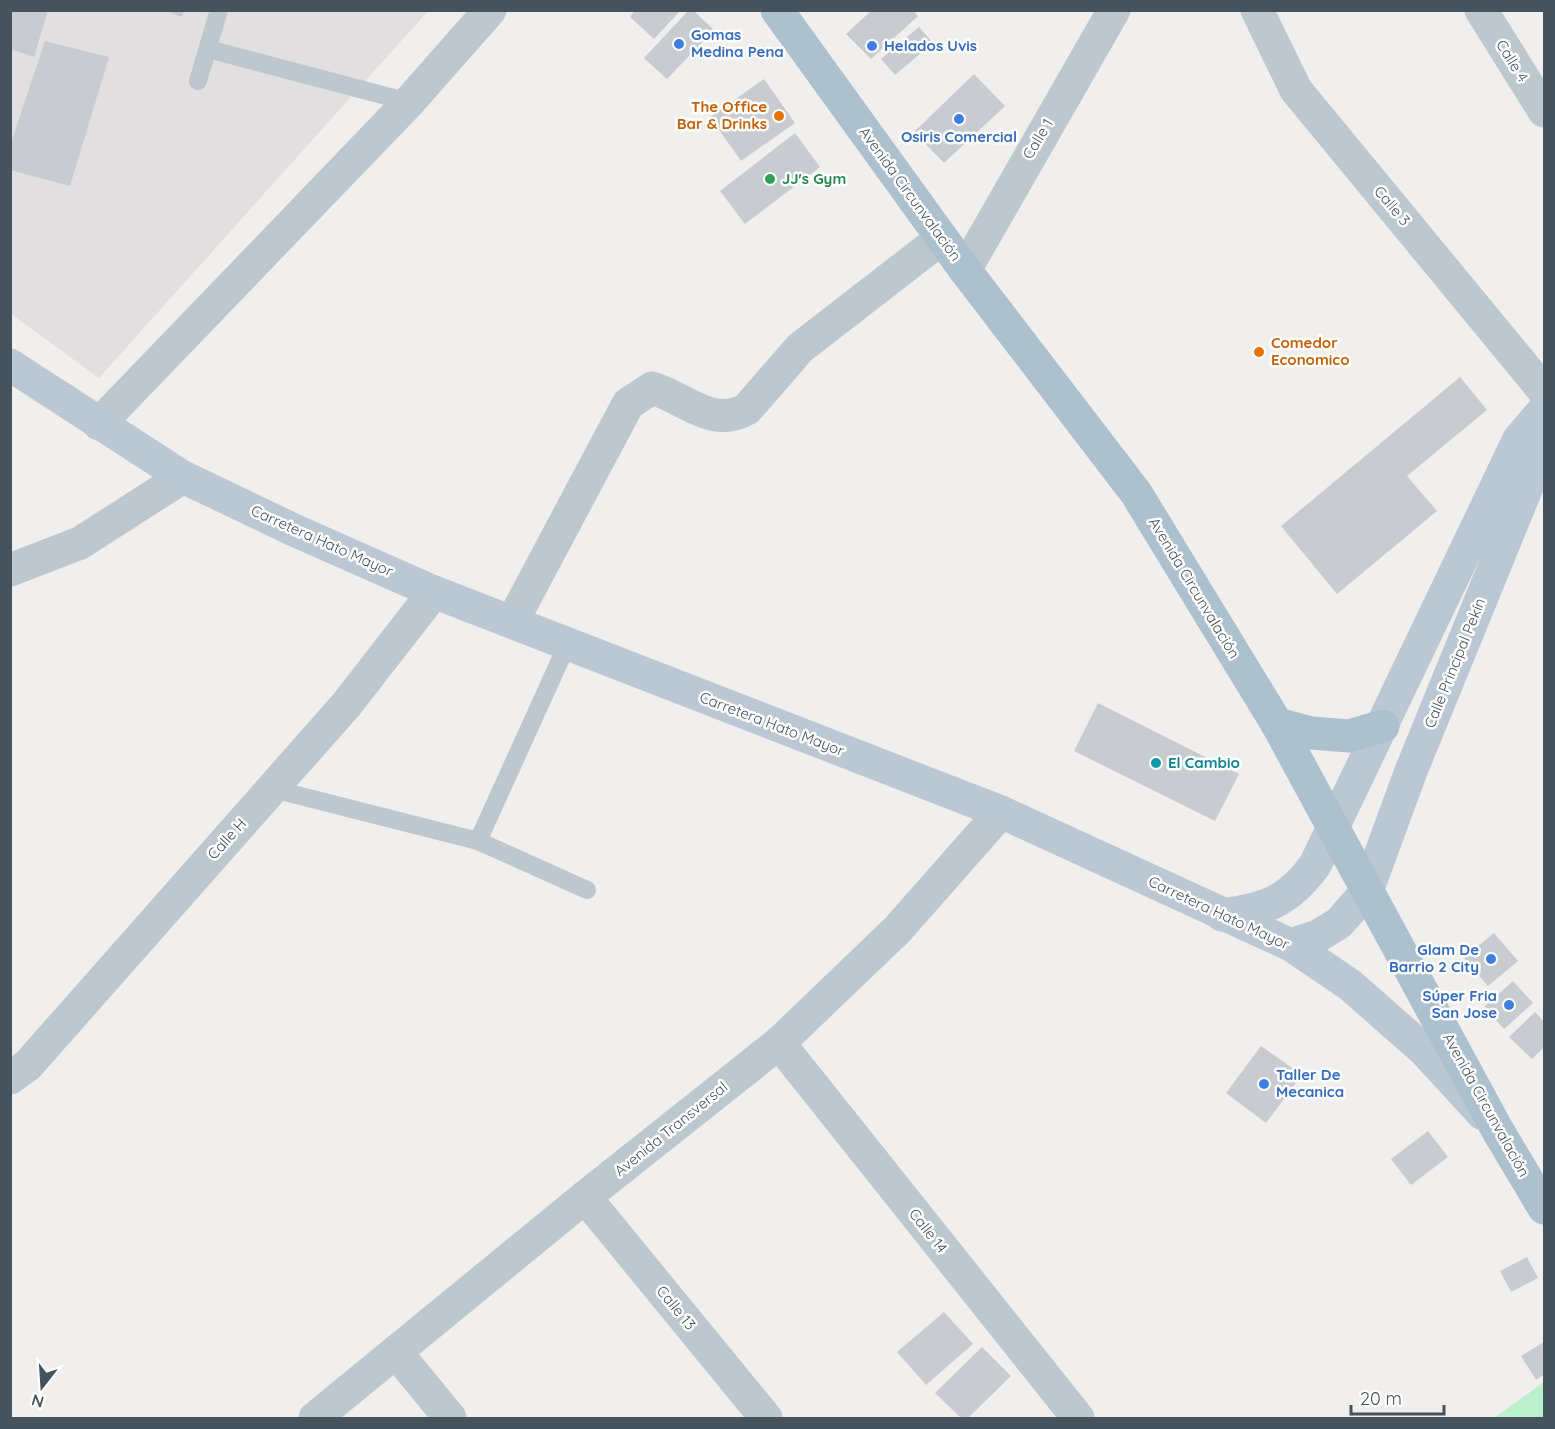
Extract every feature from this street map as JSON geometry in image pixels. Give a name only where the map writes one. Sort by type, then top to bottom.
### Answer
[{"type":"main road","name":"Avenida Circunvalación","points":[[777,10],[965,270],[1136,494],[1277,724],[1498,1131],[1545,1209]]},
{"type":"main road","points":[[1277,724],[1311,733],[1349,736],[1383,726]]},
{"type":"street","points":[[99,424],[409,102],[490,10]]},
{"type":"street","name":"Calle 1","points":[[965,270],[1114,10]]},
{"type":"street","name":"Calle 3","points":[[1257,10],[1296,90],[1545,391]]},
{"type":"street","name":"Calle 4","points":[[1481,10],[1545,111]]},
{"type":"street","points":[[512,622],[628,404],[652,388],[716,418],[736,415],[747,409],[800,348],[942,238]]},
{"type":"street","name":"Carretera Hato Mayor","points":[[10,365],[183,477],[434,592],[1001,812],[1291,945],[1350,985],[1424,1050],[1498,1131]]},
{"type":"street","points":[[1222,915],[1268,906],[1287,897],[1315,865],[1519,439],[1545,410]]},
{"type":"street","name":"Calle Principal Pekín","points":[[1367,891],[1411,771],[1545,437]]},
{"type":"street","points":[[10,570],[80,543],[183,477]]},
{"type":"street","name":"Calle H","points":[[10,1078],[28,1065],[273,789],[346,705],[434,592]]},
{"type":"street","name":"Avenida Transversal","points":[[315,1419],[585,1197],[779,1043],[897,930],[1001,812]]},
{"type":"street","points":[[1291,945],[1318,936],[1339,923],[1367,891]]},
{"type":"street","name":"Calle 14","points":[[779,1043],[1078,1419]]},
{"type":"street","name":"Calle 13","points":[[585,1197],[766,1419]]},
{"type":"street","points":[[396,1352],[450,1419]]},
{"type":"lane","points":[[198,81],[219,10]]},
{"type":"lane","points":[[208,49],[409,102]]},
{"type":"lane","points":[[478,841],[567,645]]},
{"type":"lane","points":[[273,789],[478,841],[587,890]]},
{"type":"shaded area","points":[[11,11],[428,11],[99,378],[11,314]]},
{"type":"green space","points":[[1544,1382],[1544,1418],[1494,1418]]},
{"type":"building","points":[[10,10],[48,10],[34,57],[10,49]]},
{"type":"building","points":[[163,10],[184,10],[182,17]]},
{"type":"building","points":[[635,10],[681,10],[654,39],[630,17]]},
{"type":"building","name":"Gomas Medina Pena","points":[[689,10],[693,10],[714,30],[667,79],[644,58]]},
{"type":"building","name":"Helados Uvis","points":[[872,10],[913,10],[918,16],[871,59],[846,34]]},
{"type":"building","points":[[919,27],[933,43],[895,75],[881,59]]},
{"type":"building","points":[[45,41],[109,57],[70,186],[10,170],[10,146]]},
{"type":"building","name":"Osiris Comercial","points":[[974,74],[1005,106],[944,163],[914,132]]},
{"type":"building","points":[[764,79],[795,123],[741,161],[710,117]]},
{"type":"building","name":"JJ's Gym","points":[[795,133],[820,167],[745,224],[720,191]]},
{"type":"building","points":[[1460,377],[1487,410],[1407,476],[1437,511],[1337,594],[1281,526]]},
{"type":"building","name":"El Cambio","points":[[1098,703],[1239,774],[1215,821],[1074,751]]},
{"type":"building","name":"Glam De Barrio 2 City","points":[[1494,933],[1518,961],[1488,986],[1464,958]]},
{"type":"building","name":"Súper Fria San Jose","points":[[1513,981],[1533,1003],[1504,1029],[1484,1007]]},
{"type":"building","points":[[1535,1012],[1544,1022],[1544,1047],[1532,1059],[1509,1037]]},
{"type":"building","name":"Taller De Mecanica","points":[[1261,1046],[1302,1075],[1266,1123],[1226,1093]]},
{"type":"building","points":[[1428,1131],[1448,1157],[1411,1185],[1391,1159]]},
{"type":"building","points":[[1527,1257],[1538,1278],[1511,1292],[1500,1271]]},
{"type":"building","points":[[944,1312],[973,1344],[926,1385],[897,1352]]},
{"type":"building","points":[[1544,1342],[1544,1375],[1536,1380],[1521,1356]]},
{"type":"building","points":[[982,1347],[1011,1376],[968,1418],[961,1418],[935,1393]]},
{"type":"place","name":"Gomas Medina Pena","points":[[679,44]]},
{"type":"place","name":"Helados Uvis","points":[[872,46]]},
{"type":"place","name":"The Office Bar & Drinks","points":[[779,116]]},
{"type":"place","name":"Osiris Comercial","points":[[959,119]]},
{"type":"place","name":"JJ's Gym","points":[[770,179]]},
{"type":"place","name":"Comedor Economico","points":[[1259,352]]},
{"type":"place","name":"El Cambio","points":[[1156,763]]},
{"type":"place","name":"Glam De Barrio 2 City","points":[[1491,959]]},
{"type":"place","name":"Súper Fria San Jose","points":[[1509,1005]]},
{"type":"place","name":"Taller De Mecanica","points":[[1264,1084]]}]
